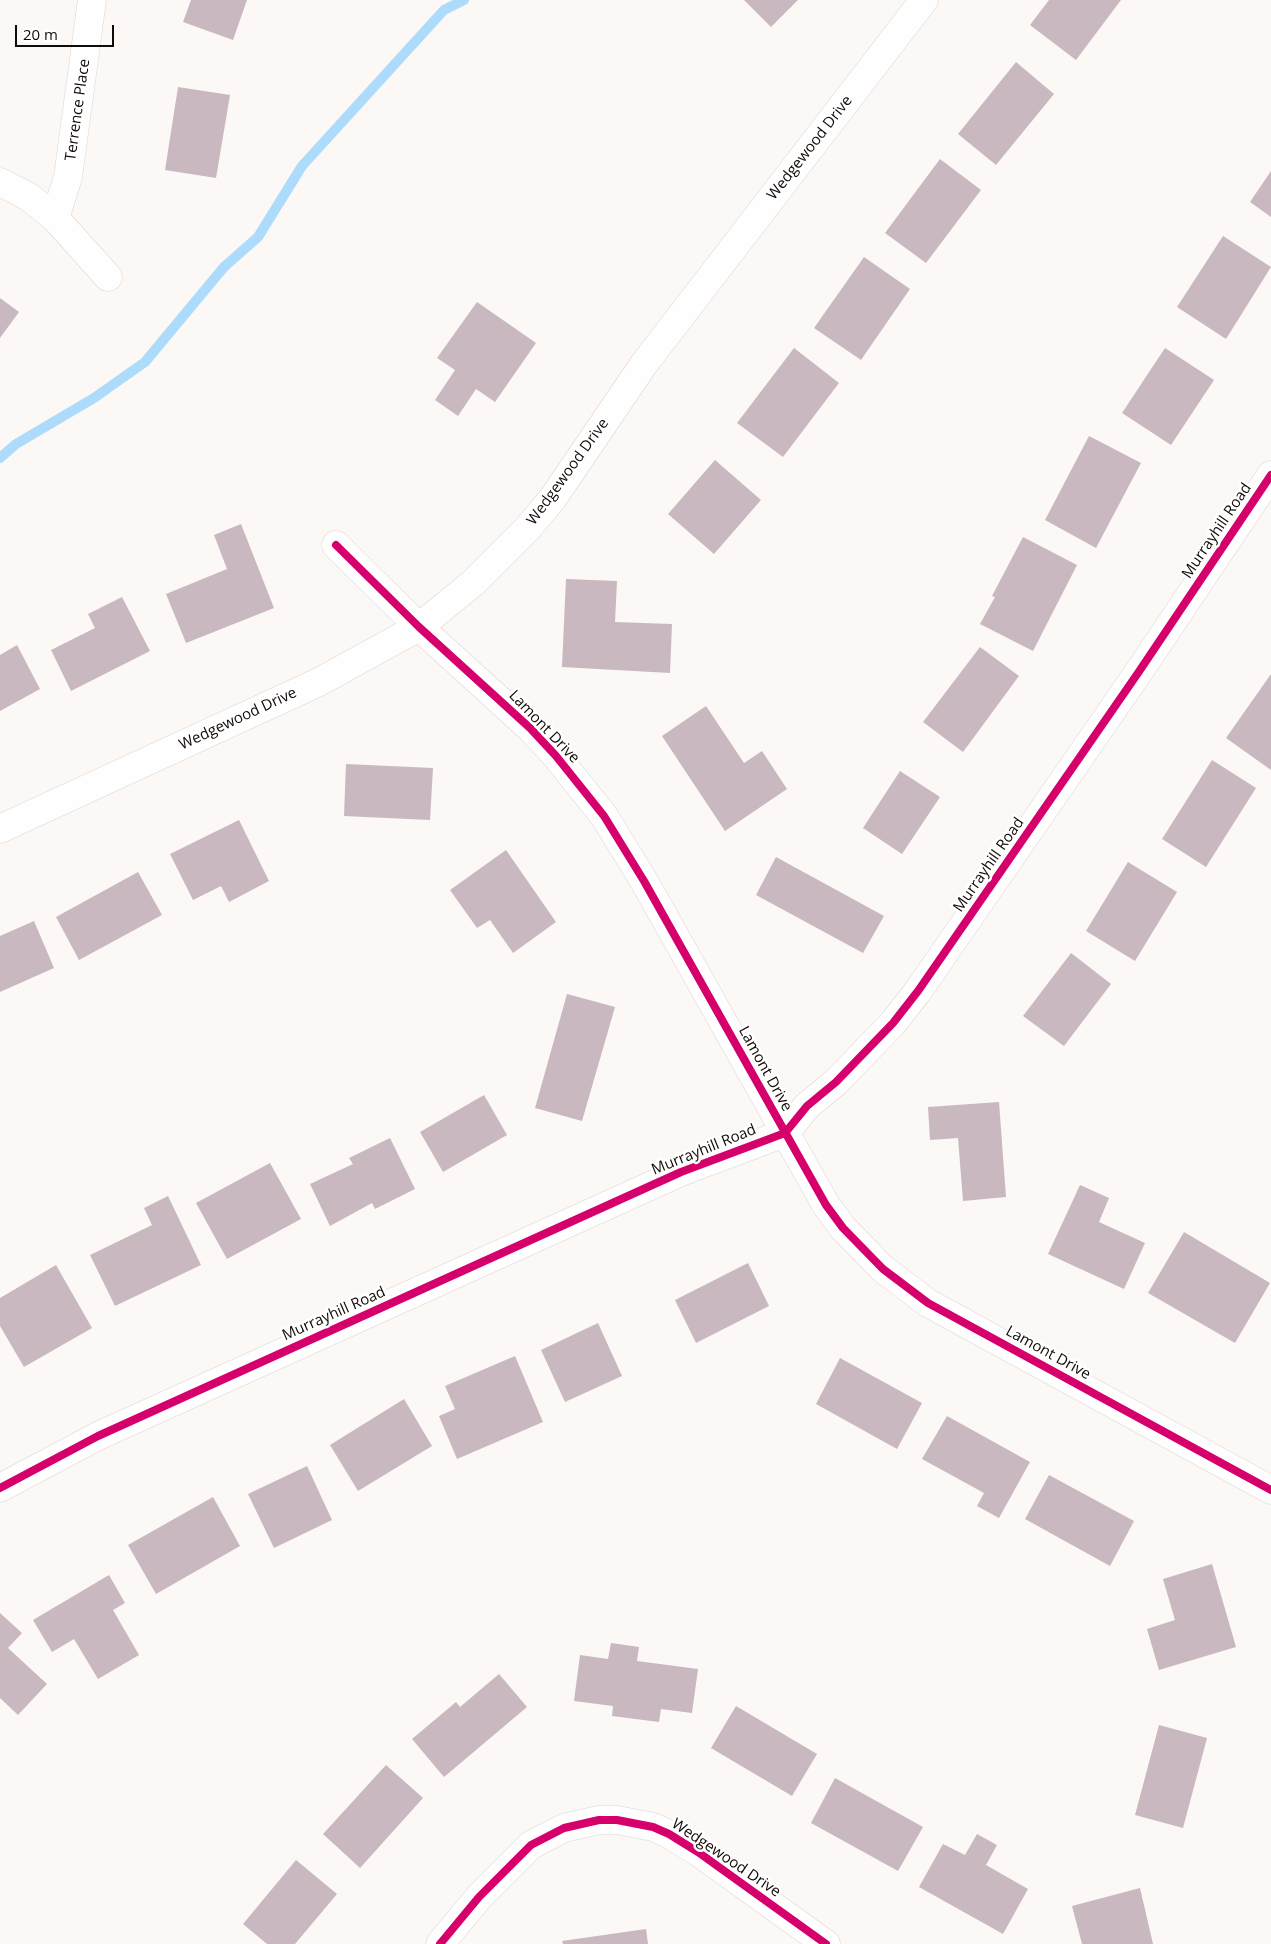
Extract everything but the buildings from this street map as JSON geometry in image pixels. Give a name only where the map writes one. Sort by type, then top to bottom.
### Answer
[{"type":"street","name":"Terrence Place","points":[[55,218],[68,177],[92,0]]},
{"type":"street","name":"Wedgewood Drive","points":[[0,829],[319,682],[419,627],[473,584],[528,528],[554,498],[644,364],[924,0]]},
{"type":"street","points":[[0,182],[29,197],[55,218],[108,277]]},
{"type":"street","name":"Murrayhill Road","points":[[0,1488],[98,1436],[681,1172],[785,1133],[807,1106],[836,1082],[893,1023],[918,991],[1138,673],[1271,475]]},
{"type":"street","name":"Lamont Drive","points":[[336,544],[419,627],[530,728],[556,756],[604,816],[644,881],[826,1205],[843,1228],[883,1269],[920,1297],[1271,1490]]},
{"type":"street","name":"Wedgewood Drive","points":[[440,1944],[479,1897],[531,1845],[564,1828],[599,1820],[617,1820],[653,1827],[669,1834],[698,1852],[826,1944]]},
{"type":"waterway","points":[[0,458],[16,444],[94,398],[145,362],[224,267],[258,237],[302,166],[444,10],[464,0]]},
{"type":"cycle path","points":[[0,1488],[98,1436],[681,1172],[785,1133],[807,1106],[836,1082],[893,1023],[918,991],[1138,673],[1271,475]]},
{"type":"cycle path","points":[[336,545],[419,627],[530,728],[556,756],[604,816],[644,881],[826,1205],[843,1228],[883,1269],[928,1303],[1271,1490]]},
{"type":"cycle path","points":[[440,1944],[479,1897],[531,1845],[564,1828],[599,1820],[617,1820],[653,1827],[669,1834],[698,1852],[826,1944]]}]
